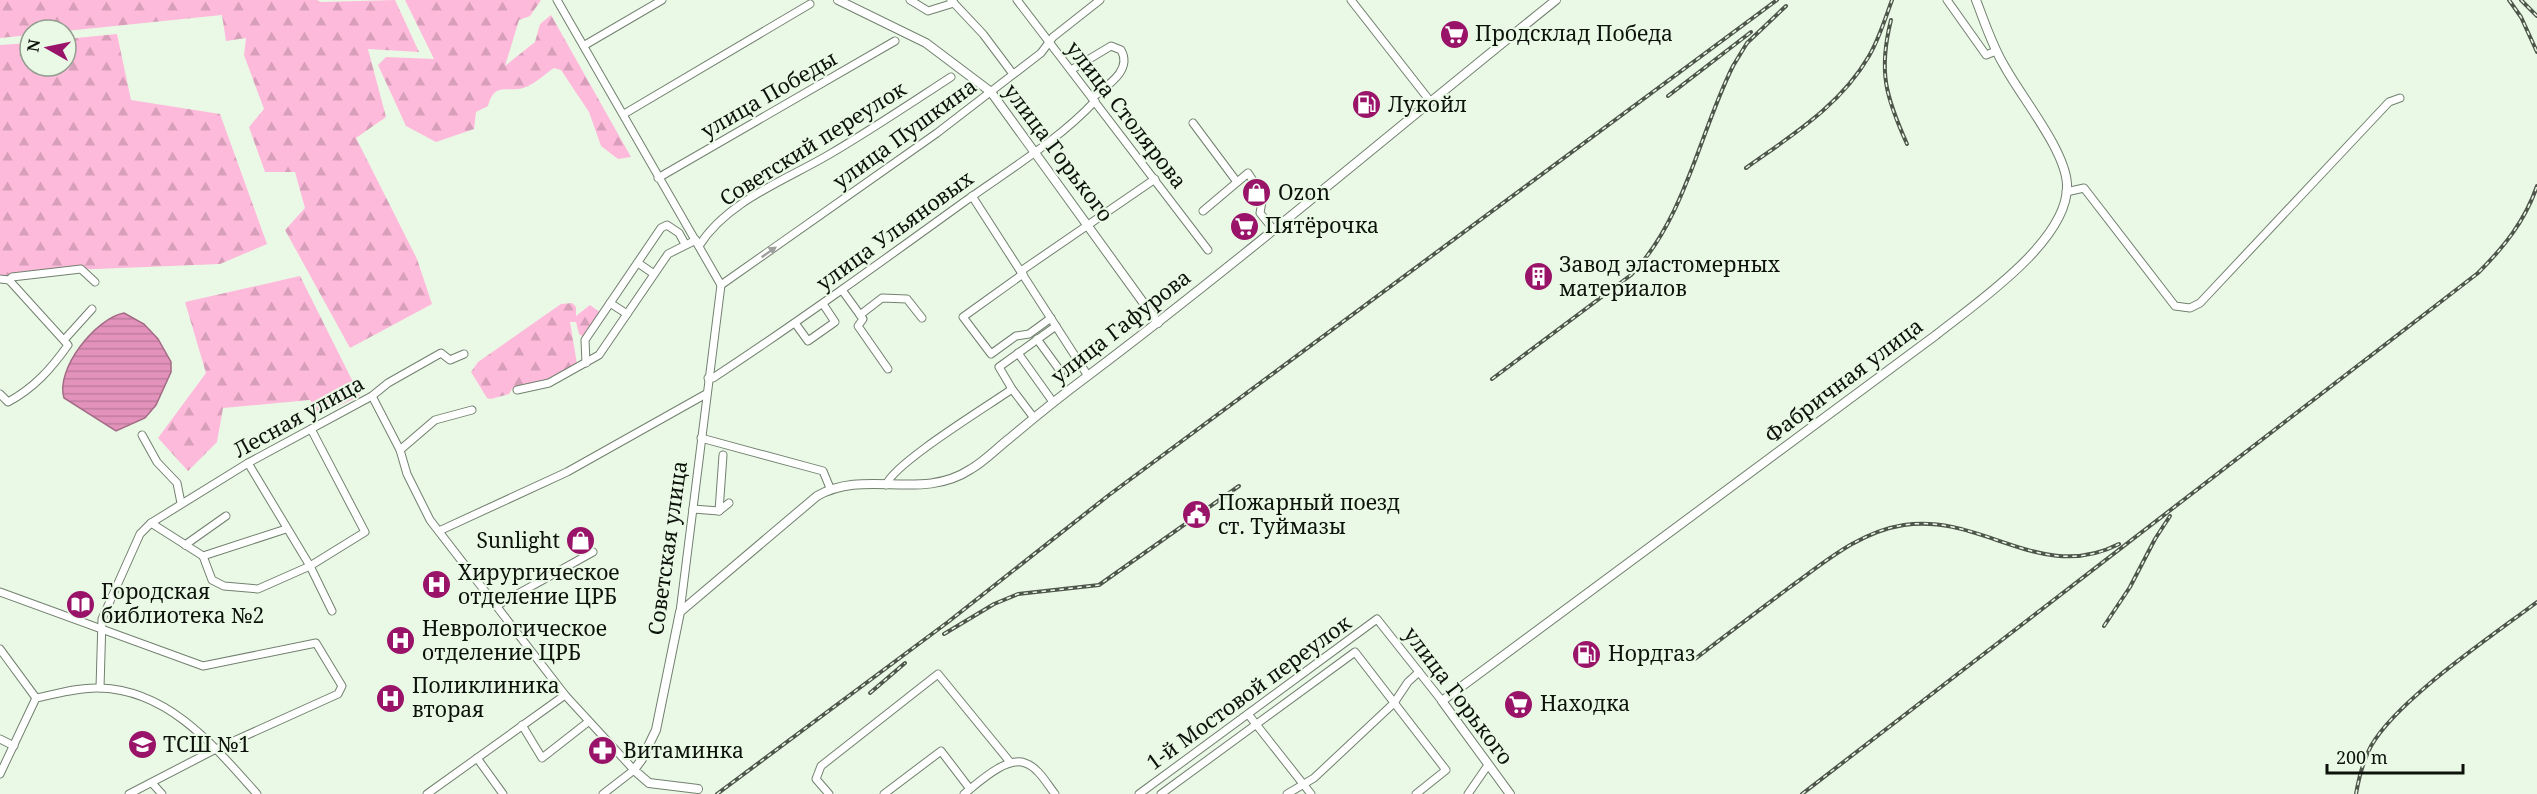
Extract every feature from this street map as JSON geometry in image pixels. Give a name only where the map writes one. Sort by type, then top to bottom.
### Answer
[{"type":"main road","name":"улица Горького","points":[[838,0],[926,43],[991,92],[1089,224],[1158,323]]},
{"type":"main road","name":"улица Гафурова","points":[[680,612],[830,488],[849,484],[918,486],[940,483],[971,470],[1053,402],[1158,323],[1556,0]]},
{"type":"main road","name":"Фабричная улица","points":[[1442,701],[1850,400],[1993,289],[2049,233],[2062,211],[2066,192],[2061,161],[1996,51],[1976,0]]},
{"type":"main road","name":"Советская улица","points":[[634,770],[656,730],[680,612]]},
{"type":"main road","name":"улица Горького","points":[[1442,701],[1510,794]]},
{"type":"main road","points":[[634,770],[649,783],[698,789]]},
{"type":"street","points":[[557,0],[585,45],[658,178],[721,285]]},
{"type":"street","points":[[585,45],[662,0]]},
{"type":"street","points":[[910,0],[928,11],[953,1],[983,34],[1013,74]]},
{"type":"street","name":"улица Столярова","points":[[1017,0],[1208,250]]},
{"type":"street","name":"улица Пушкина","points":[[721,285],[937,133],[1041,53],[1050,42],[1100,0]]},
{"type":"street","points":[[1351,0],[1430,101]]},
{"type":"street","points":[[1947,0],[1986,55],[1996,51]]},
{"type":"street","points":[[624,114],[810,4]]},
{"type":"street","name":"улица Победы","points":[[658,178],[895,41]]},
{"type":"street","name":"улица Ульяновых","points":[[708,378],[713,378],[823,304],[1034,152],[1083,114],[1093,100],[1122,71],[1125,62],[1121,50],[1111,46],[1071,70]]},
{"type":"street","name":"Советский переулок","points":[[698,243],[708,232],[746,202],[847,144],[951,77]]},
{"type":"street","points":[[2066,192],[2084,188],[2175,306],[2190,308],[2199,303],[2249,253],[2389,102],[2400,98]]},
{"type":"street","points":[[1193,123],[1237,182]]},
{"type":"street","points":[[1203,210],[1248,172],[1259,186],[1263,196],[1260,213],[1273,229]]},
{"type":"street","points":[[1051,318],[1029,334],[1016,336],[991,354],[963,317],[1155,178]]},
{"type":"street","points":[[972,196],[1088,376]]},
{"type":"street","points":[[586,363],[585,340],[661,228],[667,225],[679,233],[685,244]]},
{"type":"street","points":[[517,390],[549,383],[599,355],[668,254],[685,244],[698,243]]},
{"type":"street","points":[[638,263],[654,274]]},
{"type":"street","points":[[0,279],[9,280],[12,277],[81,269],[95,282]]},
{"type":"street","points":[[9,280],[66,343]]},
{"type":"street","name":"Советская улица","points":[[680,612],[721,285]]},
{"type":"street","points":[[842,290],[863,319],[858,326],[888,369]]},
{"type":"street","points":[[860,315],[882,298],[907,299],[922,318]]},
{"type":"street","points":[[610,303],[627,314]]},
{"type":"street","points":[[795,323],[808,341],[836,322],[823,304]]},
{"type":"street","points":[[0,394],[8,402],[23,394],[53,367],[66,343],[92,309]]},
{"type":"street","points":[[1034,418],[999,367],[1056,326]]},
{"type":"street","points":[[1038,339],[1061,372]]},
{"type":"street","name":"Лесная улица","points":[[151,523],[181,503],[206,492],[248,463],[372,396],[388,383],[441,353],[450,360],[464,354]]},
{"type":"street","points":[[1018,354],[1053,402]]},
{"type":"street","points":[[886,485],[889,477],[924,450],[1012,389]]},
{"type":"street","points":[[439,531],[567,472],[706,394]]},
{"type":"street","points":[[372,396],[400,450],[407,474],[430,520],[565,695],[634,770]]},
{"type":"street","points":[[400,450],[435,420],[472,410]]},
{"type":"street","points":[[100,688],[102,619],[140,534],[151,523],[203,556],[212,580],[224,586],[258,589],[310,566],[365,532],[311,429]]},
{"type":"street","points":[[142,435],[157,462],[177,483],[181,503]]},
{"type":"street","points":[[701,438],[823,471],[830,488]]},
{"type":"street","points":[[719,511],[723,455]]},
{"type":"street","points":[[248,463],[310,566],[332,611]]},
{"type":"street","points":[[693,509],[719,511],[729,503]]},
{"type":"street","points":[[185,545],[226,516]]},
{"type":"street","points":[[203,556],[286,529]]},
{"type":"street","points":[[496,606],[593,552]]},
{"type":"street","points":[[0,592],[203,666],[316,643],[342,686],[338,694],[216,749],[129,794]]},
{"type":"street","name":"улица Горького","points":[[1377,619],[1442,701]]},
{"type":"street","name":"1-й Мостовой переулок","points":[[1139,794],[1377,619]]},
{"type":"street","points":[[0,649],[36,698]]},
{"type":"street","points":[[1161,794],[1355,652],[1446,770],[1416,794]]},
{"type":"street","points":[[1287,794],[1302,783],[1314,778],[1394,703],[1408,682],[1419,672]]},
{"type":"street","points":[[829,794],[816,779],[821,766],[938,674],[1010,762]]},
{"type":"street","points":[[36,698],[100,688],[147,698],[171,710],[216,749],[257,794]]},
{"type":"street","points":[[427,794],[565,695]]},
{"type":"street","points":[[0,774],[36,698]]},
{"type":"street","points":[[1248,714],[1311,794]]},
{"type":"street","points":[[522,725],[542,758],[588,722]]},
{"type":"street","points":[[0,739],[15,746]]},
{"type":"street","points":[[884,794],[941,751],[967,792],[1010,762],[1025,763],[1035,769],[1054,794]]},
{"type":"street","points":[[477,758],[503,794]]},
{"type":"street","points":[[1468,794],[1488,765]]},
{"type":"street","name":"Советская улица","points":[[603,794],[634,770]]},
{"type":"street","points":[[152,783],[162,794]]},
{"type":"green space","points":[[0,0],[317,0],[321,2],[395,0],[419,52],[368,49],[386,117],[356,138],[417,259],[432,304],[350,348],[285,230],[305,208],[295,172],[265,172],[249,127],[264,109],[244,55],[246,38],[226,41],[222,15],[78,30],[78,18],[18,18],[18,36],[0,38]]},
{"type":"green space","points":[[405,0],[541,0],[530,16],[519,20],[505,66],[535,42],[540,24],[551,15],[631,157],[618,159],[601,146],[589,112],[561,70],[554,68],[526,87],[503,89],[494,93],[488,106],[476,112],[474,129],[436,142],[406,126],[378,65],[386,57],[434,59]]},
{"type":"green space","points":[[117,34],[131,100],[220,114],[267,244],[220,264],[72,270],[0,278],[0,45],[18,44],[18,78],[78,78],[78,38]]},
{"type":"green space","points":[[300,276],[360,396],[319,415],[310,400],[223,408],[217,442],[188,471],[158,438],[206,373],[185,302]]},
{"type":"green space","points":[[572,303],[576,307],[576,316],[590,305],[601,313],[584,337],[579,334],[576,322],[570,322],[577,364],[550,379],[512,389],[509,394],[487,398],[471,372],[478,362],[561,304]]},
{"type":"shaded area","points":[[124,313],[144,324],[158,339],[171,362],[171,372],[156,405],[145,418],[116,431],[64,398],[63,386],[72,360],[90,334],[113,317]]},
{"type":"railway","points":[[717,794],[948,622],[1109,495],[1777,0]]},
{"type":"railway","points":[[1746,168],[1814,118],[1844,90],[1873,49],[1892,0]]},
{"type":"railway","points":[[2509,0],[2521,17],[2537,52]]},
{"type":"railway","points":[[2521,0],[2537,16]]},
{"type":"railway","points":[[1492,379],[1631,275],[1649,253],[1678,202],[1733,66],[1747,43],[1786,6]]},
{"type":"railway","points":[[1891,20],[1885,55],[1886,84],[1907,144]]},
{"type":"railway","points":[[1668,96],[1751,32]]},
{"type":"railway","points":[[1802,794],[2478,273],[2513,233],[2537,186]]},
{"type":"railway","points":[[944,634],[994,604],[1018,594],[1099,585],[1239,486]]},
{"type":"railway","points":[[2104,626],[2130,587],[2170,516]]},
{"type":"railway","points":[[1695,659],[1843,549],[1872,534],[1888,529],[1904,525],[1932,524],[1960,529],[2037,552],[2063,556],[2091,554],[2119,544]]},
{"type":"railway","points":[[2356,794],[2371,746],[2402,708],[2447,669],[2537,602]]},
{"type":"railway","points":[[870,693],[905,663]]},
{"type":"place","name":"Продсклад Победа","points":[[1454,34]]},
{"type":"place","name":"Лукойл","points":[[1367,105]]},
{"type":"place","name":"Ozon","points":[[1257,193]]},
{"type":"place","name":"Пятёрочка","points":[[1244,226]]},
{"type":"place","name":"Завод эластомерных материалов","points":[[1538,277]]},
{"type":"place","name":"Пожарный поезд ст. Туймазы","points":[[1197,515]]},
{"type":"place","name":"Sunlight","points":[[581,541]]},
{"type":"place","name":"Хирургическое отделение ЦРБ","points":[[437,585]]},
{"type":"place","name":"Городская библиотека №2","points":[[80,604]]},
{"type":"place","name":"Неврологическое отделение ЦРБ","points":[[401,641]]},
{"type":"place","name":"Нордгаз","points":[[1587,654]]},
{"type":"place","name":"Поликлиника вторая","points":[[391,698]]},
{"type":"place","name":"Находка","points":[[1519,704]]},
{"type":"place","name":"ТСШ №1","points":[[142,745]]},
{"type":"place","name":"Витаминка","points":[[602,751]]}]
